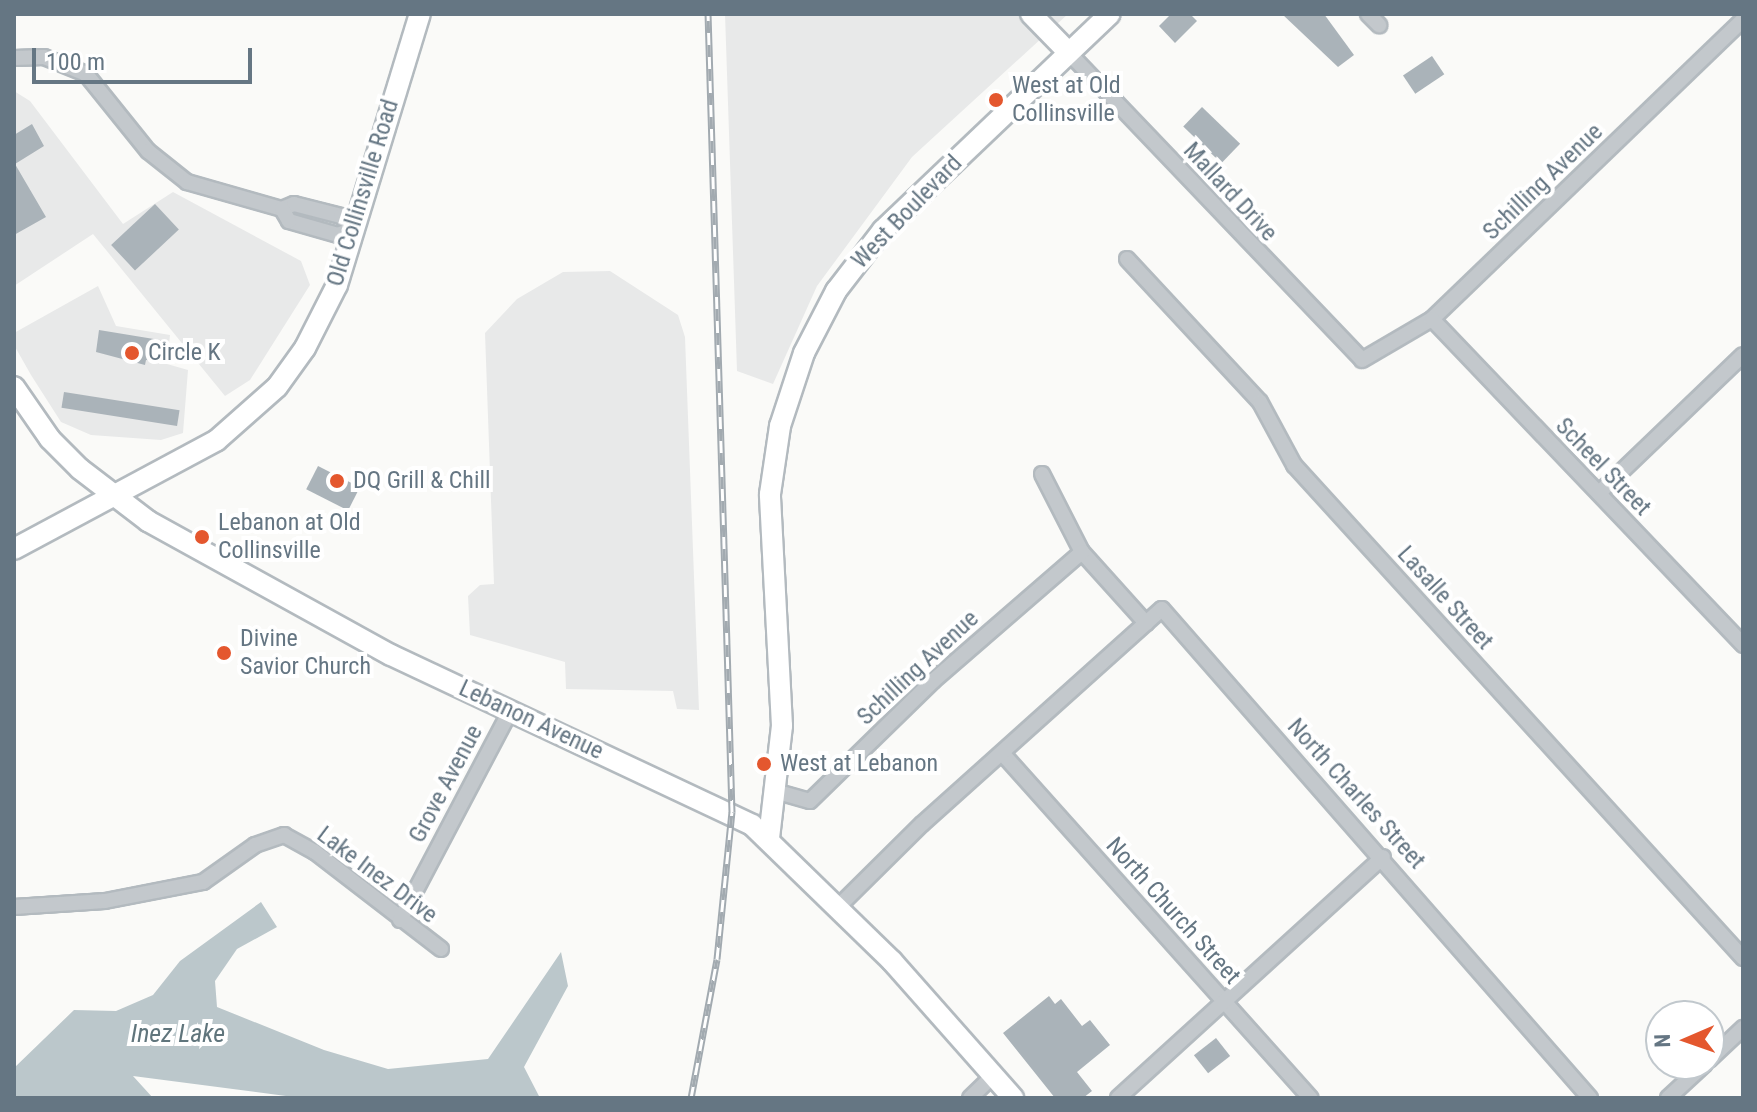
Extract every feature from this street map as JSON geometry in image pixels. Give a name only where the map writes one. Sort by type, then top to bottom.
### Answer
[{"type":"street","name":"Old Collinsville Road","points":[[14,549],[217,440],[277,387],[305,348],[337,285],[420,14]]},
{"type":"street","points":[[1031,14],[1069,53]]},
{"type":"street","name":"West Boulevard","points":[[769,838],[778,792],[781,696],[769,504],[777,438],[800,362],[830,301],[864,251],[1110,14]]},
{"type":"street","name":"Schilling Avenue","points":[[1362,360],[1432,319],[1743,20]]},
{"type":"street","name":"Mallard Drive","points":[[1069,53],[1362,360]]},
{"type":"street","points":[[14,58],[44,57],[86,74],[148,151],[187,182],[282,209],[294,204],[341,216],[356,228]]},
{"type":"street","name":"Lasalle Street","points":[[1127,259],[1260,402],[1294,465],[1743,958]]},
{"type":"street","name":"Scheel Street","points":[[1432,319],[1741,640]]},
{"type":"street","points":[[1599,493],[1743,355]]},
{"type":"street","name":"Lebanon Avenue","points":[[14,387],[50,439],[113,497],[237,571],[510,711],[732,812],[769,838],[838,907],[1013,1098]]},
{"type":"street","points":[[838,907],[1146,623],[1082,552],[1042,474]]},
{"type":"street","name":"Schilling Avenue","points":[[778,792],[810,801],[933,681],[1082,552]]},
{"type":"street","name":"North Charles Street","points":[[1146,623],[1162,609],[1383,857],[1590,1098]]},
{"type":"street","name":"Grove Avenue","points":[[400,920],[510,711]]},
{"type":"street","name":"North Church Street","points":[[1002,753],[1311,1098]]},
{"type":"street","name":"Lake Inez Drive","points":[[14,907],[105,901],[203,882],[255,845],[284,835],[315,852],[441,949]]},
{"type":"street","points":[[1118,1098],[1383,857]]},
{"type":"street","points":[[1725,1045],[1743,1028]]},
{"type":"street","points":[[970,1098],[993,1076]]},
{"type":"street","points":[[1668,1098],[1688,1080]]},
{"type":"shaded area","points":[[725,14],[1068,14],[912,157],[817,286],[773,384],[737,371]]},
{"type":"shaded area","points":[[14,91],[30,101],[123,224],[173,192],[301,261],[310,285],[250,380],[225,396],[93,234],[14,286]]},
{"type":"shaded area","points":[[610,271],[678,315],[685,337],[699,710],[677,709],[673,691],[566,689],[565,662],[470,635],[468,596],[480,585],[494,584],[485,333],[517,299],[563,272]]},
{"type":"shaded area","points":[[98,286],[116,326],[170,335],[167,364],[188,370],[183,433],[161,440],[91,435],[61,422],[31,375],[14,345],[14,333]]},
{"type":"water","name":"Inez Lake","points":[[261,902],[277,927],[237,949],[215,981],[217,1007],[324,1050],[388,1069],[488,1059],[561,952],[568,986],[524,1067],[540,1098],[301,1098],[133,1076],[153,1098],[14,1098],[14,1068],[74,1010],[116,1011],[153,995],[180,961]]},
{"type":"building","points":[[1171,14],[1190,14],[1197,21],[1175,43],[1159,26]]},
{"type":"building","points":[[1282,14],[1324,14],[1354,55],[1338,67]]},
{"type":"building","points":[[1432,56],[1444,74],[1415,94],[1403,76]]},
{"type":"building","points":[[1202,107],[1240,144],[1221,163],[1183,126]]},
{"type":"building","points":[[32,124],[44,146],[15,164],[46,217],[14,235],[14,135]]},
{"type":"building","points":[[155,204],[179,230],[135,271],[111,245]]},
{"type":"building","points":[[99,330],[166,341],[163,362],[146,360],[145,365],[96,352]]},
{"type":"building","points":[[64,392],[180,410],[177,426],[61,408]]},
{"type":"building","points":[[318,466],[360,487],[348,511],[306,489]]},
{"type":"building","points":[[1049,996],[1055,1004],[1061,999],[1082,1026],[1090,1020],[1110,1045],[1077,1072],[1092,1091],[1083,1098],[1055,1098],[1003,1033]]},
{"type":"building","points":[[1216,1038],[1230,1056],[1208,1073],[1194,1055]]},
{"type":"railway","points":[[691,1098],[717,959],[732,812],[708,14]]},
{"type":"place","name":"West at Old Collinsville","points":[[996,100]]},
{"type":"place","name":"Circle K","points":[[132,353]]},
{"type":"place","name":"DQ Grill & Chill","points":[[337,481]]},
{"type":"place","name":"Lebanon at Old Collinsville","points":[[202,537]]},
{"type":"place","name":"Divine Savior Church","points":[[224,653]]},
{"type":"place","name":"West at Lebanon","points":[[764,764]]}]
